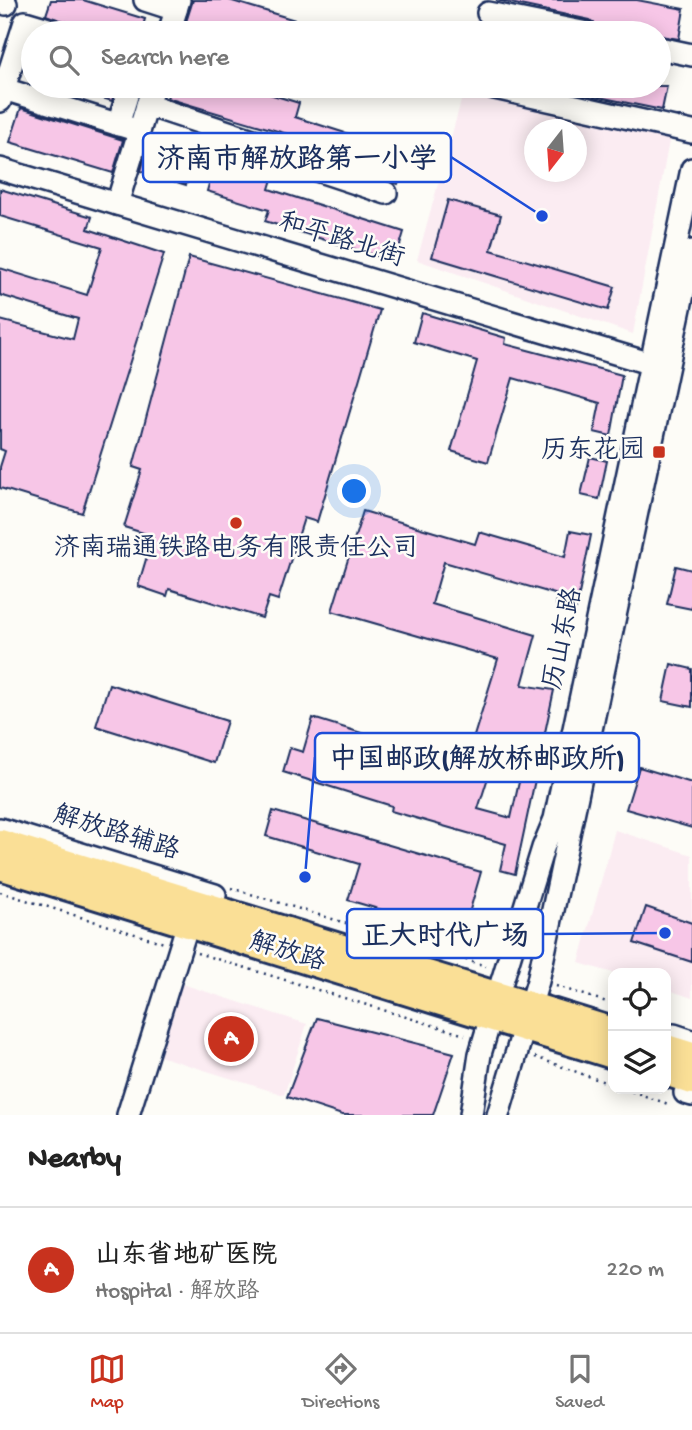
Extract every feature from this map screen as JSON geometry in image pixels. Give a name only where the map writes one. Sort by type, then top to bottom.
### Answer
[{"type":"main road","name":"解放路","points":[[0,843],[229,925],[494,1007],[526,1029],[608,1054]]},
{"type":"main road","name":"解放路","points":[[0,866],[229,925]]},
{"type":"main road","points":[[185,943],[229,925],[221,890]]},
{"type":"main road","name":"解放路","points":[[526,1029],[608,1031]]},
{"type":"main road","points":[[674,1041],[692,1056]]},
{"type":"main road","points":[[671,1078],[683,1091]]},
{"type":"street","points":[[145,0],[177,5]]},
{"type":"street","points":[[488,13],[520,21]]},
{"type":"street","points":[[21,33],[2,88],[21,94]]},
{"type":"street","points":[[671,51],[692,55]]},
{"type":"street","points":[[33,98],[139,131]]},
{"type":"street","points":[[118,125],[126,98]]},
{"type":"street","points":[[117,204],[149,98]]},
{"type":"street","points":[[157,98],[277,148],[295,163],[386,193]]},
{"type":"street","points":[[570,98],[692,132]]},
{"type":"street","name":"和平路北街","points":[[0,169],[659,366]]},
{"type":"street","name":"历山东路","points":[[498,1115],[526,1029],[538,981],[659,366],[692,169]]},
{"type":"street","name":"历山东路","points":[[471,1115],[494,1007],[543,848],[555,819],[659,366],[682,343],[692,251]]},
{"type":"street","name":"解放路辅路","points":[[0,829],[221,890]]},
{"type":"street","points":[[0,879],[185,943],[128,1115]]},
{"type":"path","points":[[221,890],[494,1007]]},
{"type":"path","points":[[0,892],[185,943],[494,1007]]},
{"type":"path","points":[[538,981],[608,1002]]},
{"type":"path","points":[[526,1029],[608,1082]]},
{"type":"shaded area","points":[[462,98],[483,98],[586,119],[524,119],[524,182],[587,182],[587,119],[670,136],[633,334],[417,260]]},
{"type":"shaded area","points":[[615,830],[692,855],[692,998],[671,991],[671,968],[608,968],[608,972],[579,963]]},
{"type":"shaded area","points":[[179,983],[307,1024],[284,1095],[156,1055]]},
{"type":"building","points":[[51,0],[83,0],[145,19],[62,21],[46,15]]},
{"type":"building","points":[[193,0],[229,0],[298,21],[186,21]]},
{"type":"building","points":[[496,0],[637,0],[684,9],[679,39],[671,38],[671,21],[590,20]]},
{"type":"building","points":[[167,98],[283,98],[299,103],[295,117],[408,153],[398,184],[301,151],[292,143],[294,136]]},
{"type":"building","points":[[604,98],[664,98],[662,110]]},
{"type":"building","points":[[21,108],[123,140],[113,173],[10,142]]},
{"type":"building","points":[[150,140],[196,153],[186,185],[141,171]]},
{"type":"building","points":[[216,159],[273,176],[269,189],[404,232],[395,262],[265,221],[269,210],[207,191]]},
{"type":"building","points":[[0,189],[92,217],[88,229],[164,254],[82,513],[0,488],[0,467],[5,451],[0,449],[0,320],[73,339],[78,319],[0,295],[0,268],[87,295],[102,247],[0,216]]},
{"type":"building","points":[[448,200],[501,215],[491,250],[615,287],[608,310],[432,257]]},
{"type":"building","points":[[189,257],[380,310],[317,522],[304,518],[278,600],[269,597],[262,618],[169,589],[167,596],[138,586],[153,536],[124,527],[142,470],[133,467]]},
{"type":"building","points":[[422,313],[506,338],[505,344],[622,375],[611,436],[594,432],[600,403],[513,378],[488,462],[451,451],[477,361],[414,342]]},
{"type":"building","points":[[590,457],[607,461],[599,499],[581,495]]},
{"type":"building","points":[[363,511],[475,544],[479,532],[565,557],[570,531],[591,535],[576,609],[556,605],[558,595],[444,562],[432,604],[536,635],[522,685],[554,690],[515,874],[500,870],[506,844],[391,811],[392,806],[283,772],[290,748],[303,752],[313,718],[465,765],[498,659],[332,611]],"holes":[[[492,765],[521,773],[511,818],[478,809]]]},
{"type":"building","points":[[676,566],[692,570],[692,609],[667,604]]},
{"type":"building","points":[[671,664],[692,669],[692,707],[663,701]]},
{"type":"building","points":[[109,684],[227,721],[214,763],[96,726]]},
{"type":"building","points":[[639,767],[692,783],[692,828],[626,809]]},
{"type":"building","points":[[273,811],[481,872],[463,934],[348,900],[359,864],[266,836]]},
{"type":"building","points":[[646,907],[692,923],[692,962],[634,943]]},
{"type":"building","points":[[317,1018],[454,1053],[433,1115],[342,1115],[287,1097]]},
{"type":"place","name":"济南市解放路第一小学","points":[[542,216]]},
{"type":"place","name":"历东花园","points":[[659,452]]},
{"type":"place","name":"济南瑞通铁路电务有限责任公司","points":[[236,523]]},
{"type":"place","name":"中国邮政(解放桥邮政所)","points":[[305,877]]},
{"type":"place","name":"正大时代广场","points":[[665,933]]},
{"type":"place","name":"山东省地矿医院","points":[[231,1039]]}]
